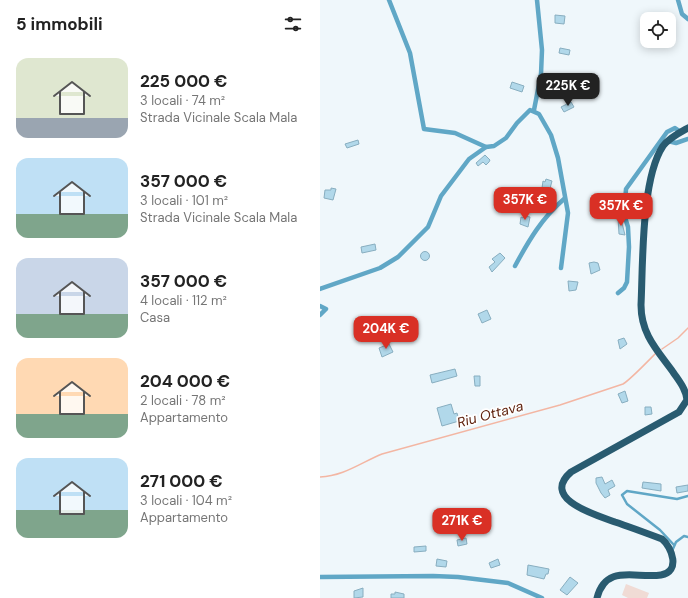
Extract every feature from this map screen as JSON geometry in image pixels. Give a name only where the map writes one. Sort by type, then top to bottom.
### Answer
[{"type":"main road","points":[[597,598],[602,586],[615,576],[623,574],[662,576],[670,571],[674,558],[673,548],[662,539],[577,508],[565,496],[562,490],[565,477],[571,472],[679,412],[687,400],[682,386],[644,330],[641,317],[646,215],[652,174],[663,146],[685,130]]},
{"type":"street","points":[[389,0],[410,53],[424,129],[455,133],[486,147]]},
{"type":"street","points":[[534,110],[541,74],[542,50],[537,0]]},
{"type":"street","points":[[678,0],[682,14],[688,18]]},
{"type":"street","points":[[320,290],[380,268],[398,257],[428,227],[441,196],[469,159],[486,147],[494,146],[506,138],[525,113],[530,110],[534,110],[539,114],[551,135],[558,158],[564,199],[568,213],[561,268]]},
{"type":"street","points":[[618,293],[624,288],[627,282],[629,247],[628,226],[624,214],[626,188],[667,132],[675,128],[685,130]]},
{"type":"street","points":[[668,141],[676,143],[688,139]]},
{"type":"street","points":[[515,266],[533,233],[549,212],[564,199]]},
{"type":"street","points":[[320,306],[326,309],[320,315]]},
{"type":"street","points":[[320,577],[458,577],[508,583],[542,598]]},
{"type":"lane","points":[[688,496],[677,499],[627,491],[622,495],[627,504],[660,530],[673,548],[684,536],[688,537]]},
{"type":"shaded area","points":[[626,584],[649,593],[647,598],[628,598],[622,595]]},
{"type":"building","points":[[555,15],[565,16],[564,24],[555,23]]},
{"type":"building","points":[[560,48],[570,50],[569,55],[559,53]]},
{"type":"building","points":[[512,82],[524,86],[522,92],[510,88]]},
{"type":"building","points":[[571,102],[574,107],[564,112],[561,107]]},
{"type":"building","points":[[358,140],[359,144],[347,148],[345,144]]},
{"type":"building","points":[[485,155],[490,160],[489,162],[486,165],[483,162],[478,166],[476,163]]},
{"type":"building","points":[[546,179],[552,181],[548,196],[544,195],[545,189],[542,188],[543,181],[545,182]]},
{"type":"building","points":[[331,188],[336,189],[333,200],[324,198],[325,190],[331,190]]},
{"type":"building","points":[[598,208],[600,215],[594,217],[591,210]]},
{"type":"building","points":[[524,216],[530,217],[528,227],[520,224],[521,217],[523,218]]},
{"type":"building","points":[[618,218],[621,219],[625,235],[619,234]]},
{"type":"building","points":[[375,244],[376,250],[362,253],[361,247]]},
{"type":"building","points":[[423,252],[427,252],[429,256],[427,260],[423,260],[421,258],[421,254]]},
{"type":"building","points":[[500,253],[505,258],[492,272],[489,267],[495,262],[492,259]]},
{"type":"building","points":[[589,263],[598,263],[600,270],[591,274]]},
{"type":"building","points":[[568,281],[578,282],[576,290],[569,291]]},
{"type":"building","points":[[487,310],[491,319],[482,323],[478,314]]},
{"type":"building","points":[[624,338],[627,344],[620,349],[618,340]]},
{"type":"building","points":[[389,344],[393,352],[382,357],[379,348]]},
{"type":"building","points":[[455,369],[457,376],[432,383],[430,375]]},
{"type":"building","points":[[474,376],[480,376],[480,386],[475,386]]},
{"type":"building","points":[[625,391],[628,401],[622,403],[618,394]]},
{"type":"building","points":[[451,404],[454,414],[457,413],[459,421],[442,426],[437,408]]},
{"type":"building","points":[[645,407],[651,407],[652,414],[645,415]]},
{"type":"building","points":[[602,477],[605,484],[612,480],[615,486],[608,490],[610,495],[605,498],[596,483],[596,478]]},
{"type":"building","points":[[643,482],[661,484],[661,491],[642,488]]},
{"type":"building","points":[[688,485],[688,491],[677,493],[676,487]]},
{"type":"building","points":[[466,538],[467,544],[458,546],[457,540]]},
{"type":"building","points":[[426,546],[426,551],[414,552],[414,547]]},
{"type":"building","points":[[437,559],[447,561],[446,567],[436,566]]},
{"type":"building","points":[[498,559],[500,565],[491,568],[489,563]]},
{"type":"building","points":[[528,565],[549,569],[548,574],[546,574],[544,579],[527,575]]},
{"type":"building","points":[[570,577],[578,583],[567,595],[560,590]]},
{"type":"building","points":[[363,588],[363,597],[354,598],[354,591]]},
{"type":"building","points":[[395,592],[404,594],[404,598],[391,598],[391,594],[395,594]]},
{"type":"waterway","name":"Riu Ottava","points":[[662,349],[678,338],[688,328]]},
{"type":"waterway","name":"Riu Ottava","points":[[320,477],[344,472],[382,454],[560,405],[623,384],[656,353]]}]
